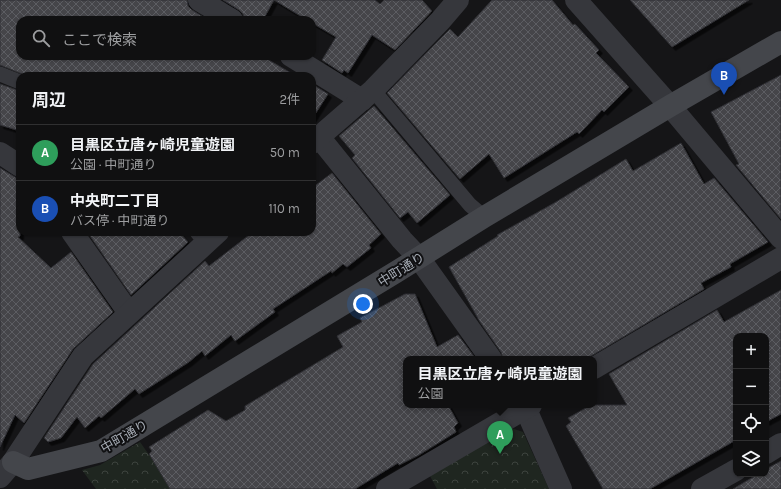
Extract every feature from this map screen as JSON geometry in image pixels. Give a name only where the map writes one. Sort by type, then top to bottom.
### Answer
[{"type":"street","points":[[199,0],[225,16]]},
{"type":"street","points":[[316,139],[368,95],[440,21],[458,0]]},
{"type":"street","points":[[576,0],[670,106],[781,238]]},
{"type":"street","name":"中町通り","points":[[4,471],[28,469],[101,451],[484,217],[670,106],[781,42]]},
{"type":"street","points":[[299,60],[368,95]]},
{"type":"street","points":[[316,141],[419,258],[489,356]]},
{"type":"street","points":[[0,153],[16,163]]},
{"type":"street","points":[[75,236],[129,313]]},
{"type":"street","points":[[4,471],[83,356],[207,236]]},
{"type":"street","points":[[597,366],[781,258]]},
{"type":"street","points":[[387,489],[524,408]]},
{"type":"street","points":[[528,408],[561,489]]},
{"type":"street","points":[[769,451],[781,444]]},
{"type":"street","points":[[702,489],[733,472]]},
{"type":"lane","points":[[0,74],[16,80]]},
{"type":"lane","points":[[368,95],[470,205],[484,217]]},
{"type":"green space","points":[[511,428],[523,432],[549,489],[437,489],[430,476]]},
{"type":"green space","points":[[140,442],[173,489],[96,489],[82,470],[100,465]]},
{"type":"building","points":[[0,0],[187,0],[188,6],[202,16],[16,16],[16,60],[269,60],[289,72],[17,72],[0,65]]},
{"type":"building","points":[[223,0],[274,0],[265,16],[243,16],[239,10]]},
{"type":"building","points":[[274,0],[375,0],[380,4],[384,0],[422,0],[432,11],[395,50],[372,35],[348,73],[344,70],[342,73],[322,60],[336,37],[316,25],[316,16],[300,16]]},
{"type":"building","points":[[492,0],[552,0],[573,25],[575,24],[599,50],[596,53],[629,87],[604,112],[602,110],[579,134],[577,132],[504,178],[489,154],[460,179],[387,93],[450,29],[458,37]]},
{"type":"building","points":[[630,0],[749,0],[672,47]]},
{"type":"building","points":[[781,75],[781,219],[736,165],[739,164],[711,112]]},
{"type":"building","points":[[0,84],[16,90],[16,130],[0,125]]},
{"type":"building","points":[[316,86],[328,94],[316,113]]},
{"type":"building","points":[[374,106],[450,195],[417,223],[408,212],[400,218],[352,158],[355,155],[339,136]]},
{"type":"building","points":[[681,143],[704,184],[714,178],[768,242],[730,264],[731,267],[701,283],[704,289],[591,356],[502,356],[501,352],[480,322],[449,267],[498,236],[497,235],[556,202],[626,159],[633,171]]},
{"type":"building","points":[[0,168],[16,178],[16,236],[20,236],[18,237],[51,268],[71,252],[113,312],[73,349],[24,423],[15,415],[0,447]]},
{"type":"building","points":[[332,173],[381,234],[369,245],[371,248],[347,267],[343,264],[332,273],[331,271],[273,309],[275,312],[235,341],[231,335],[205,356],[202,351],[189,362],[139,394],[135,389],[101,418],[99,416],[85,428],[77,417],[61,438],[48,442],[44,438],[93,364],[205,261],[209,266],[248,236],[316,236],[316,185]]},
{"type":"building","points":[[90,236],[183,236],[188,242],[131,295]]},
{"type":"building","points":[[781,290],[781,414],[769,420],[769,333],[733,333],[733,442],[650,489],[603,489],[566,426],[571,422],[568,418],[586,408],[597,408],[597,405],[627,405],[609,374],[717,310],[724,322]]},
{"type":"building","points":[[405,294],[415,294],[437,347],[458,335],[474,356],[403,356],[403,408],[450,408],[458,423],[454,427],[456,432],[419,455],[399,465],[398,463],[355,489],[170,489],[149,454],[152,451],[149,447],[208,410],[226,421],[245,410],[245,406],[343,347],[337,336],[362,322],[360,318]]},
{"type":"building","points":[[781,461],[781,489],[733,489],[753,477],[769,477],[769,467]]},
{"type":"place","name":"中央町二丁目","points":[[724,95]]},
{"type":"place","name":"目黒区立唐ヶ崎児童遊園","points":[[500,454]]}]
